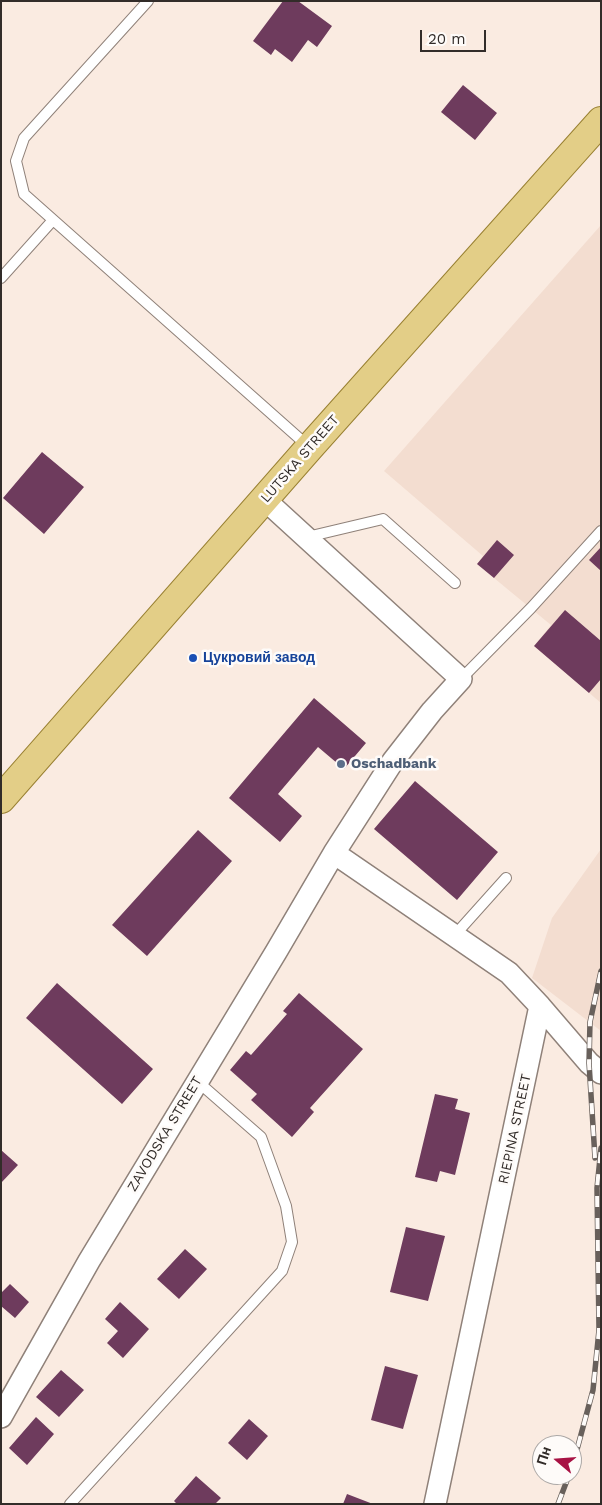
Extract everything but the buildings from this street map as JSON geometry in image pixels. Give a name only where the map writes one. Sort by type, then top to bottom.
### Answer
[{"type":"main road","name":"LUTSKA STREET","points":[[1,799],[310,447],[601,121]]},
{"type":"street","points":[[264,500],[461,679]]},
{"type":"street","name":"ZAVODSKA STREET","points":[[1,1417],[90,1261],[334,853],[393,761],[432,711],[461,679]]},
{"type":"street","points":[[334,853],[509,973],[589,1064],[601,1073]]},
{"type":"street","name":"RIEPINA STREET","points":[[435,1504],[540,1006]]},
{"type":"lane","points":[[148,1],[24,138],[16,161],[24,194],[310,447]]},
{"type":"lane","points":[[1,278],[53,220]]},
{"type":"lane","points":[[306,537],[383,520],[455,583]]},
{"type":"lane","points":[[461,679],[531,608],[601,530]]},
{"type":"lane","points":[[454,936],[506,878]]},
{"type":"lane","points":[[70,1504],[282,1271],[292,1242],[286,1206],[261,1137],[197,1081]]},
{"type":"shaded area","points":[[601,225],[601,703],[534,646],[551,625],[477,564],[483,556],[384,471]]},
{"type":"shaded area","points":[[601,849],[601,1031],[532,978],[552,918]]},
{"type":"railway","points":[[595,1158],[589,1063],[590,1022],[601,971]]},
{"type":"railway","points":[[581,1435],[593,1390],[599,1330],[597,1188],[601,1148]]},
{"type":"railway","points":[[558,1504],[565,1485]]},
{"type":"place","name":"Цукровий завод","points":[[193,658]]},
{"type":"place","name":"Oschadbank","points":[[341,764]]}]
